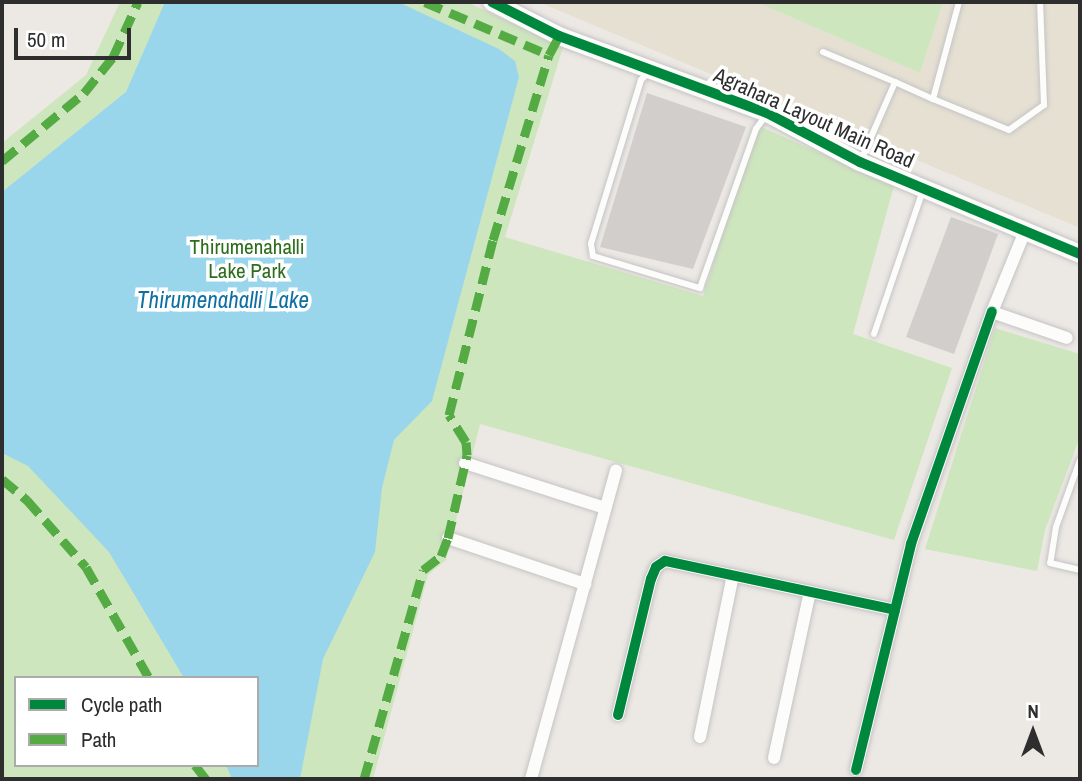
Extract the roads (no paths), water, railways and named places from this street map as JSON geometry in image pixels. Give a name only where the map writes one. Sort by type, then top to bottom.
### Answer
[{"type":"street","name":"Agrahara Layout Main Road","points":[[492,2],[509,6],[559,36],[652,68],[768,113],[860,162],[1080,254]]},
{"type":"street","points":[[856,770],[895,610],[952,418],[1024,230]]},
{"type":"street","points":[[992,312],[1067,338]]},
{"type":"street","points":[[466,463],[605,509]]},
{"type":"street","points":[[531,779],[616,470]]},
{"type":"street","points":[[447,538],[584,584]]},
{"type":"street","points":[[618,715],[656,567],[676,561],[895,610]]},
{"type":"street","points":[[700,737],[733,575]]},
{"type":"street","points":[[774,758],[810,592]]},
{"type":"lane","points":[[933,99],[959,2]]},
{"type":"lane","points":[[823,52],[1009,130],[1044,105],[1040,2]]},
{"type":"lane","points":[[652,68],[641,80],[591,244],[593,256],[700,288],[756,129],[768,113]]},
{"type":"lane","points":[[860,162],[895,82]]},
{"type":"lane","points":[[874,334],[923,188]]},
{"type":"lane","points":[[1080,460],[1056,527],[1049,563],[1080,570]]},
{"type":"water","name":"Thirumenahalli Lake","points":[[165,2],[398,2],[499,49],[515,61],[519,77],[432,401],[394,440],[382,488],[375,552],[323,659],[300,779],[232,779],[227,767],[259,767],[259,676],[183,676],[109,552],[28,466],[2,453],[2,192],[126,92]]},
{"type":"park label","name":"Thirumenahalli Lake Park","points":[[247,259]]}]
